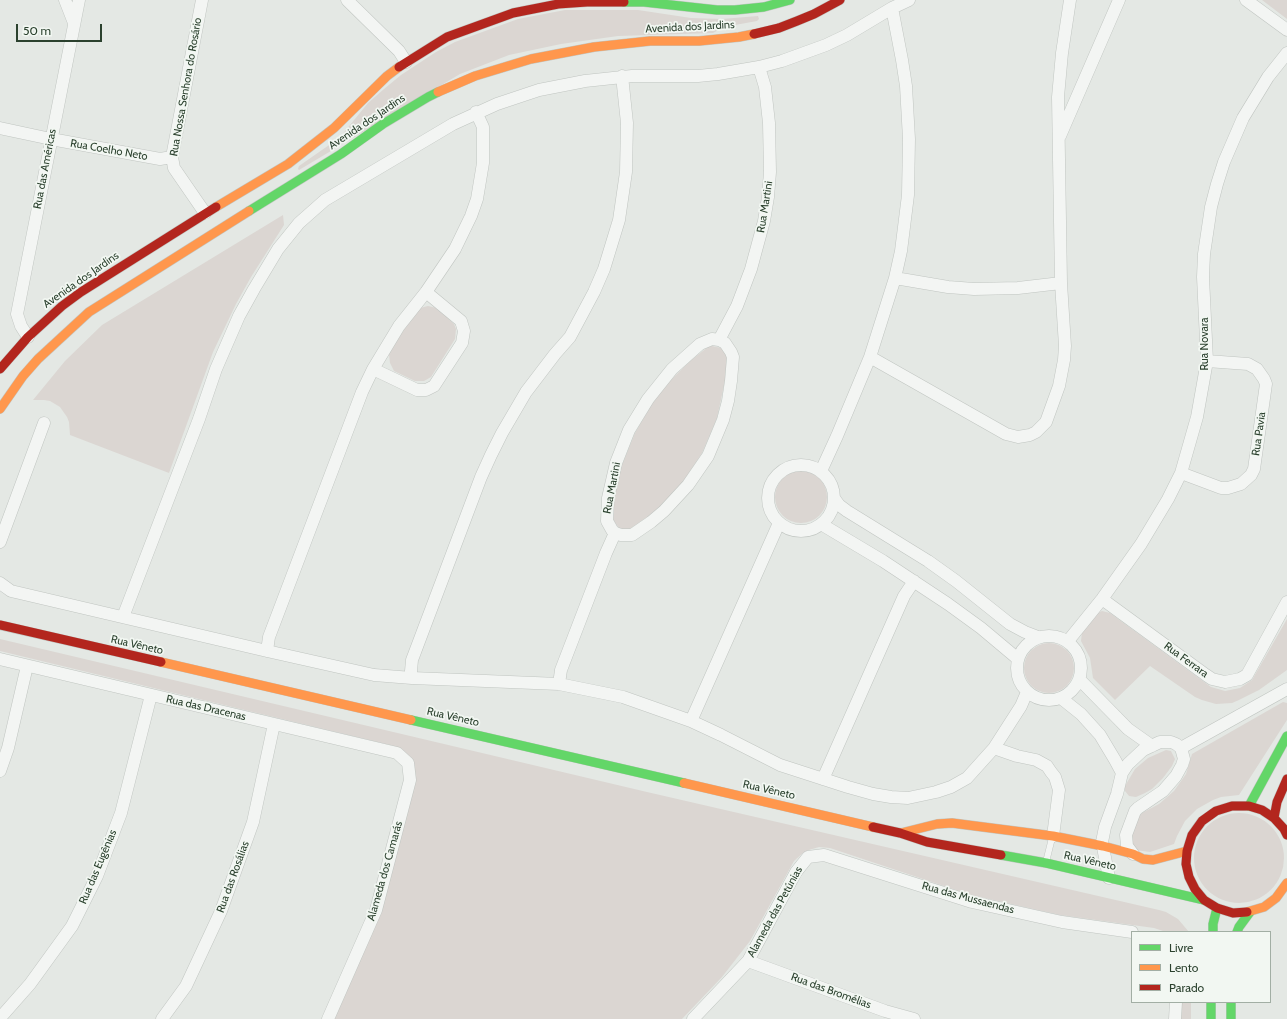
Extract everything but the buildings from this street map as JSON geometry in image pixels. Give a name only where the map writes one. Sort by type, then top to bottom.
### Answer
[{"type":"street","points":[[65,0],[74,23]]},
{"type":"street","name":"Rua das Américas","points":[[28,337],[21,326],[17,314],[79,0]]},
{"type":"street","name":"Rua Nossa Senhora do Rosário","points":[[202,0],[172,157],[174,168],[205,213]]},
{"type":"street","points":[[347,0],[399,51],[406,62]]},
{"type":"street","name":"Avenida dos Jardins","points":[[0,369],[44,321],[81,292],[205,213],[292,173],[341,154],[361,138],[411,107],[451,86],[500,68],[550,55],[594,47],[650,41],[700,41],[740,37],[790,0]]},
{"type":"street","name":"Avenida dos Jardins","points":[[0,408],[23,376],[38,359],[60,337],[89,312],[292,173],[334,128],[387,76],[406,62],[447,38],[528,5],[559,2],[615,1],[700,4],[735,10],[766,19],[797,21],[840,0]]},
{"type":"street","points":[[123,618],[226,345],[254,289],[278,249],[299,223],[325,200],[453,124],[476,112],[497,104],[539,90],[585,81],[622,76],[712,75],[759,67],[797,57],[826,45],[847,35],[908,0]]},
{"type":"street","points":[[870,357],[1006,434],[1018,437],[1030,435],[1036,432],[1046,422],[1056,399],[1062,373],[1065,346],[1061,283],[1058,97],[1059,76],[1070,0]]},
{"type":"street","points":[[1058,140],[1119,0]]},
{"type":"street","points":[[1246,0],[1287,30]]},
{"type":"street","points":[[821,471],[870,357],[896,278],[901,250],[908,195],[909,139],[904,73],[892,8]]},
{"type":"street","name":"Rua Novara","points":[[1068,641],[1102,598],[1154,524],[1181,473],[1198,417],[1207,361],[1203,277],[1204,254],[1211,207],[1224,162],[1243,118],[1268,77],[1287,53]]},
{"type":"street","name":"Rua Martini","points":[[615,533],[607,521],[608,498],[618,458],[629,430],[638,414],[659,384],[686,356],[706,341],[712,339],[719,340],[737,306],[751,269],[768,197],[770,147],[765,87],[759,67]]},
{"type":"street","points":[[412,678],[412,660],[481,477],[491,455],[504,428],[526,392],[570,337],[586,309],[604,268],[619,220],[626,172],[627,123],[622,76]]},
{"type":"street","points":[[267,651],[269,637],[352,417],[373,368],[399,326],[426,292],[456,249],[471,216],[477,199],[482,175],[484,145],[482,127],[476,112]]},
{"type":"street","name":"Rua Coelho Neto","points":[[0,128],[160,159],[172,157]]},
{"type":"street","points":[[896,278],[948,287],[974,289],[1018,288],[1061,283]]},
{"type":"street","points":[[373,368],[417,390],[426,390],[434,386],[462,343],[464,331],[461,321],[426,292]]},
{"type":"street","points":[[559,684],[561,670],[606,552],[615,533],[621,535],[632,535],[660,515],[677,499],[708,456],[723,420],[731,381],[733,357],[725,343],[719,340]]},
{"type":"street","name":"Rua Pavia","points":[[1181,473],[1221,488],[1228,488],[1241,484],[1251,475],[1254,469],[1266,384],[1264,378],[1257,369],[1248,364],[1207,361]]},
{"type":"street","points":[[0,542],[44,423]]},
{"type":"street","points":[[801,464],[811,466],[821,471],[828,478],[833,488],[834,498],[832,509],[828,517],[821,524],[804,531],[786,528],[779,523],[773,516],[769,507],[768,498],[769,488],[773,479],[781,471],[790,466],[801,464]]},
{"type":"street","points":[[834,498],[839,505],[847,511],[928,562],[1010,624],[1038,637]]},
{"type":"street","points":[[691,721],[779,523]]},
{"type":"street","points":[[821,524],[914,581],[981,628],[1018,659]]},
{"type":"street","points":[[823,780],[904,596],[914,581]]},
{"type":"street","points":[[0,583],[11,590],[123,618],[374,675],[559,684],[623,697],[691,721],[733,740],[780,765],[823,780],[873,794],[891,797],[908,798],[936,792],[967,778],[994,748],[1021,706],[1028,692]]},
{"type":"street","name":"Rua Ferrara","points":[[1102,598],[1206,675],[1212,679],[1225,682],[1240,679],[1247,675],[1287,602]]},
{"type":"street","name":"Rua Vêneto","points":[[0,626],[900,833],[927,842],[951,834],[1053,836],[1103,846],[1133,854],[1144,859],[1153,860],[1187,851]]},
{"type":"street","points":[[1049,635],[1068,641],[1080,658],[1081,668],[1079,679],[1075,687],[1060,698],[1052,700],[1043,700],[1035,697],[1022,685],[1018,677],[1016,668],[1022,650],[1029,642],[1038,637],[1049,635]]},
{"type":"street","name":"Rua das Dracenas","points":[[0,659],[397,753],[408,763]]},
{"type":"street","points":[[0,771],[8,748],[28,666]]},
{"type":"street","points":[[1079,679],[1128,729],[1152,746]]},
{"type":"street","points":[[1180,748],[1287,689]]},
{"type":"street","name":"Rua das Eugênias","points":[[0,1018],[30,984],[72,926],[97,876],[121,813],[151,695]]},
{"type":"street","points":[[1060,698],[1081,714],[1100,735],[1116,760],[1122,773]]},
{"type":"street","name":"Rua das Rosálias","points":[[162,1019],[186,986],[221,911],[253,822],[274,724]]},
{"type":"street","points":[[1250,806],[1266,773],[1287,736]]},
{"type":"street","points":[[1108,878],[1102,842],[1105,827],[1117,794],[1122,773],[1135,756],[1152,746],[1165,741],[1171,742],[1180,748],[1184,759],[1182,765],[1176,776],[1163,791],[1138,808],[1129,825],[1126,840],[1127,846],[1133,854]]},
{"type":"street","points":[[994,748],[1017,756],[1036,760],[1047,766],[1057,783],[1059,790],[1053,836]]},
{"type":"street","name":"Alameda dos Camarás","points":[[328,1019],[376,910],[410,780],[408,763]]},
{"type":"street","points":[[1274,818],[1277,802],[1287,779]]},
{"type":"street","points":[[1287,835],[1284,829],[1274,818],[1262,810],[1250,806],[1232,806],[1216,811],[1202,821],[1192,834],[1187,851],[1186,864],[1189,877],[1195,890],[1204,900],[1217,908],[1233,912],[1250,912],[1264,907],[1276,898],[1287,883]]},
{"type":"street","name":"Rua Vêneto","points":[[900,833],[937,824],[951,834],[1046,863],[1204,900]]},
{"type":"street","name":"Rua das Mussaendas","points":[[808,857],[824,855],[987,905],[1062,922],[1131,932]]},
{"type":"street","name":"Alameda das Petúnias","points":[[693,1019],[748,961],[796,872],[808,857]]},
{"type":"street","points":[[1213,931],[1217,908]]},
{"type":"street","points":[[1237,931],[1250,912]]},
{"type":"street","name":"Rua das Bromélias","points":[[748,961],[885,1011],[914,1019]]},
{"type":"street","points":[[1174,1019],[1176,1003]]},
{"type":"street","points":[[1211,1003],[1211,1019]]},
{"type":"street","points":[[1231,1003],[1231,1019]]},
{"type":"lane","points":[[1046,863],[1053,836]]},
{"type":"shaded area","points":[[1262,0],[1287,0],[1287,19]]},
{"type":"shaded area","points":[[565,10],[638,10],[691,18],[722,19],[758,16],[759,19],[757,21],[724,27],[713,33],[618,36],[561,44],[509,55],[460,74],[299,170],[298,169],[299,166],[341,136],[368,103],[384,89],[401,75],[436,52],[455,42],[518,19]]},
{"type":"shaded area","points":[[283,215],[284,225],[251,277],[213,352],[169,473],[70,435],[69,422],[60,407],[50,401],[33,400],[65,361],[102,325]]},
{"type":"shaded area","points":[[428,306],[437,308],[454,324],[456,329],[455,339],[431,377],[424,381],[415,381],[394,371],[390,363],[389,354],[416,311],[420,308]]},
{"type":"shaded area","points":[[712,346],[721,348],[726,354],[725,381],[717,418],[702,453],[683,482],[660,507],[630,529],[619,528],[613,520],[614,499],[622,465],[635,433],[653,402],[664,387],[690,361],[708,347]]},
{"type":"shaded area","points":[[796,471],[806,471],[815,475],[823,483],[827,492],[827,502],[823,511],[815,519],[806,523],[796,523],[787,519],[779,511],[775,502],[775,492],[779,483],[787,475]]},
{"type":"shaded area","points":[[1102,611],[1110,613],[1211,687],[1225,691],[1240,688],[1252,680],[1287,619],[1287,670],[1259,690],[1239,700],[1232,703],[1216,704],[1195,697],[1150,666],[1115,700],[1093,678],[1090,658],[1081,641],[1082,632],[1098,613]]},
{"type":"shaded area","points":[[0,639],[647,792],[1159,910],[1178,919],[1188,931],[1163,931],[1154,928],[1060,915],[971,895],[830,848],[819,847],[803,853],[794,861],[750,941],[722,977],[682,1019],[333,1019],[415,776],[413,762],[409,756],[400,748],[394,746],[0,651]]},
{"type":"shaded area","points":[[1044,643],[1054,643],[1067,650],[1074,663],[1074,673],[1067,686],[1054,693],[1044,693],[1035,689],[1028,682],[1024,673],[1024,663],[1028,654],[1035,647]]},
{"type":"shaded area","points":[[1283,702],[1287,703],[1287,720],[1239,795],[1221,797],[1197,809],[1185,821],[1174,844],[1150,852],[1135,850],[1129,834],[1137,818],[1142,813],[1159,804],[1174,791],[1186,774],[1192,754]]},
{"type":"shaded area","points":[[1166,750],[1171,751],[1175,759],[1172,766],[1163,778],[1152,789],[1145,793],[1136,797],[1129,796],[1125,791],[1125,786],[1135,769],[1148,758]]},
{"type":"shaded area","points":[[1239,813],[1256,817],[1271,826],[1280,841],[1284,858],[1280,875],[1271,890],[1256,899],[1239,903],[1222,899],[1207,890],[1198,875],[1194,858],[1198,841],[1207,826],[1222,817]]},
{"type":"shaded area","points":[[1180,1003],[1191,1003],[1191,1019],[1179,1019]]},
{"type":"traffic: fast","points":[[624,2],[644,2],[717,10],[735,10],[764,7],[790,0]]},
{"type":"traffic: fast","points":[[249,211],[341,154],[383,124],[438,92]]},
{"type":"traffic: fast","points":[[411,720],[684,783]]},
{"type":"traffic: fast","points":[[1249,806],[1287,736]]},
{"type":"traffic: fast","points":[[1001,855],[1046,863],[1204,900]]},
{"type":"traffic: fast","points":[[1213,931],[1217,908]]},
{"type":"traffic: fast","points":[[1237,931],[1250,912]]},
{"type":"traffic: fast","points":[[1211,1003],[1211,1019]]},
{"type":"traffic: fast","points":[[1231,1003],[1231,1019]]},
{"type":"traffic: slow","points":[[438,92],[475,76],[531,59],[594,47],[650,41],[699,41],[754,34]]},
{"type":"traffic: slow","points":[[216,207],[288,164],[334,128],[387,76],[399,67]]},
{"type":"traffic: slow","points":[[0,409],[23,376],[38,359],[89,312],[249,211]]},
{"type":"traffic: slow","points":[[161,662],[411,720]]},
{"type":"traffic: slow","points":[[684,783],[873,827]]},
{"type":"traffic: slow","points":[[901,833],[937,824],[952,823],[1053,836],[1103,846],[1133,854],[1143,859],[1153,860],[1187,851]]},
{"type":"traffic: slow","points":[[1247,912],[1264,907],[1276,898],[1287,883]]},
{"type":"traffic: jam","points":[[754,34],[779,28],[797,21],[840,0]]},
{"type":"traffic: jam","points":[[399,67],[447,37],[513,13],[558,4],[624,2]]},
{"type":"traffic: jam","points":[[0,369],[28,337],[62,306],[81,292],[216,207]]},
{"type":"traffic: jam","points":[[0,625],[161,662]]},
{"type":"traffic: jam","points":[[1274,818],[1277,802],[1287,779]]},
{"type":"traffic: jam","points":[[1247,912],[1233,913],[1217,908],[1204,900],[1195,889],[1189,877],[1186,864],[1187,851],[1192,835],[1202,821],[1216,811],[1232,806],[1249,806],[1262,810],[1274,818],[1284,829],[1287,835]]},
{"type":"traffic: jam","points":[[873,827],[900,833],[927,842],[1001,855]]}]
